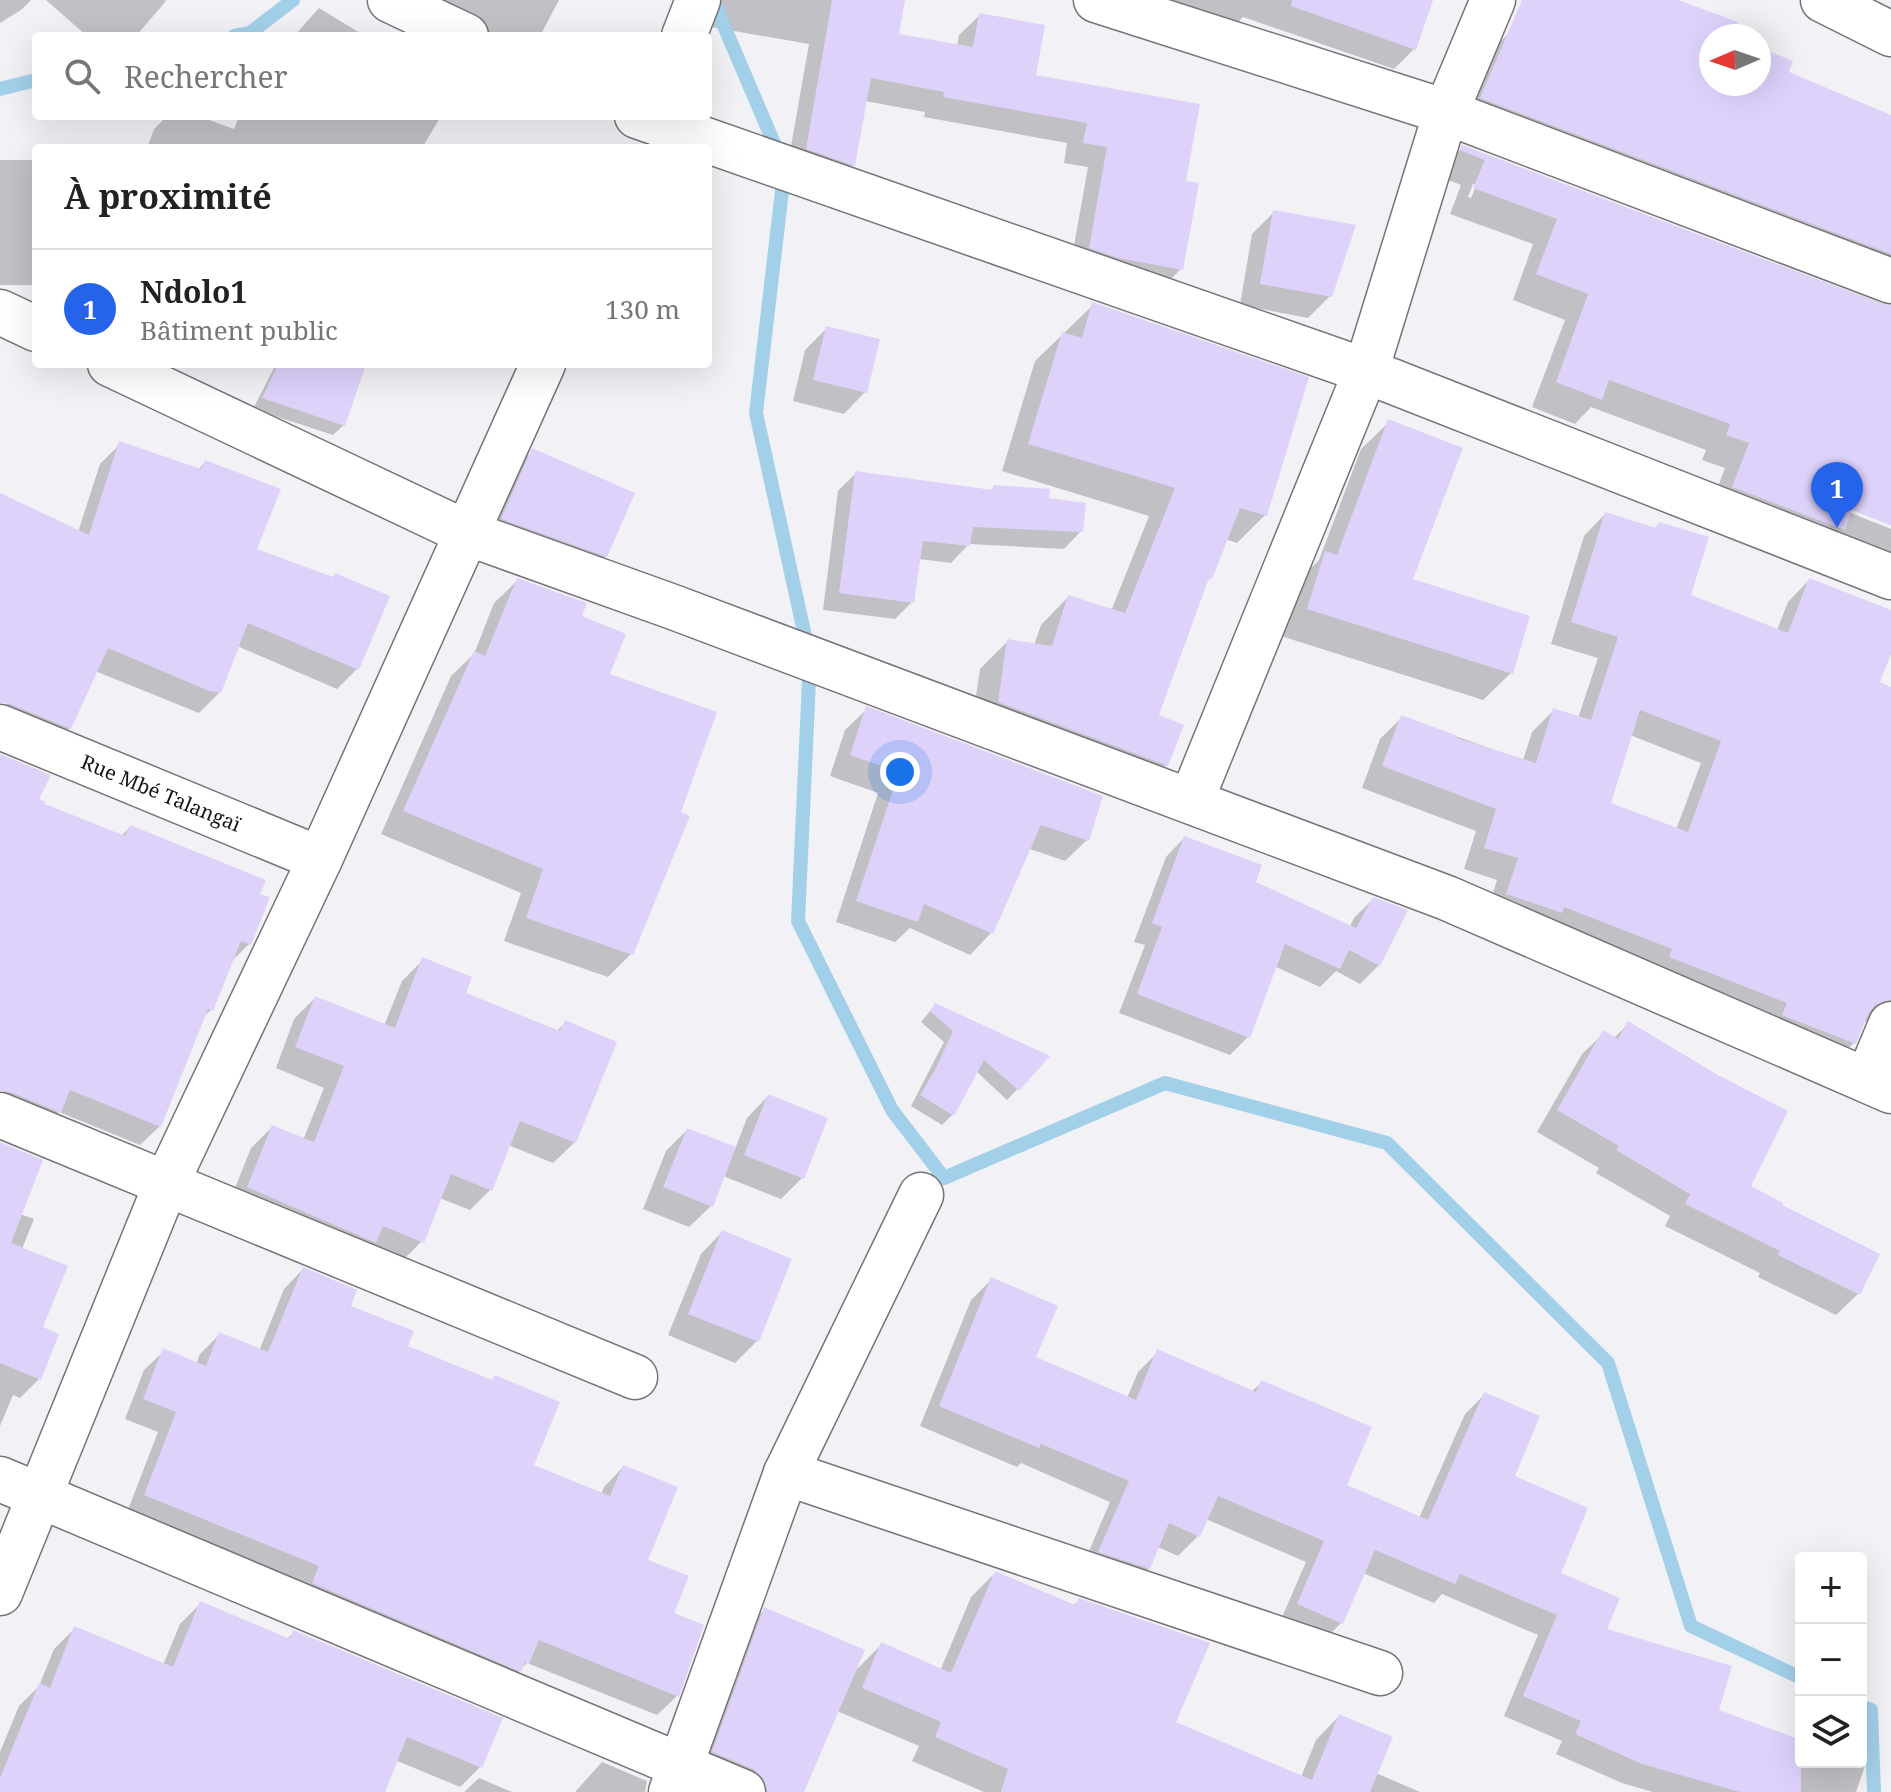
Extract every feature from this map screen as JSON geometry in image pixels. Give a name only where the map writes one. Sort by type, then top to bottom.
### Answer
[{"type":"street","points":[[390,0],[458,32]]},
{"type":"street","points":[[686,32],[698,0]]},
{"type":"street","points":[[1096,0],[1446,112],[1891,281]]},
{"type":"street","points":[[1191,801],[1366,371],[1446,112],[1493,0]]},
{"type":"street","points":[[1823,0],[1891,34]]},
{"type":"street","points":[[646,126],[699,144]]},
{"type":"street","points":[[712,148],[1366,371],[1891,577]]},
{"type":"street","points":[[0,312],[32,327]]},
{"type":"street","points":[[118,368],[467,533],[673,607],[1447,898],[1880,1085],[1891,1024]]},
{"type":"street","points":[[0,1593],[167,1182],[320,859],[541,368]]},
{"type":"street","name":"Rue Mbé Talangaï","points":[[0,727],[320,859]]},
{"type":"street","points":[[0,1115],[635,1377]]},
{"type":"street","points":[[676,1779],[786,1473],[921,1195]]},
{"type":"street","points":[[786,1473],[1380,1673]]},
{"type":"street","points":[[0,1479],[676,1779],[743,1792]]},
{"type":"building","points":[[832,0],[905,0],[899,34],[973,47],[979,13],[1045,25],[1036,75],[1200,104],[1186,181],[1199,183],[1183,270],[1118,258],[1089,248],[1107,147],[1083,143],[1087,123],[943,97],[944,92],[871,78],[855,166],[806,149]]},
{"type":"building","points":[[1292,0],[1433,0],[1416,50],[1291,6]]},
{"type":"building","points":[[1522,0],[1678,0],[1738,22],[1699,24],[1699,96],[1771,96],[1771,52],[1793,61],[1789,72],[1891,115],[1891,254],[1480,98]]},
{"type":"building","points":[[1462,145],[1891,305],[1891,525],[1852,510],[1845,530],[1732,487],[1749,443],[1726,435],[1730,424],[1609,380],[1602,400],[1556,382],[1588,294],[1536,274],[1557,219],[1473,188],[1485,160],[1460,150]]},
{"type":"building","points":[[1273,210],[1356,225],[1332,297],[1260,284]]},
{"type":"building","points":[[1092,302],[1309,377],[1267,516],[1240,508],[1212,579],[1209,578],[1159,715],[1184,725],[1168,766],[998,702],[1007,639],[1052,646],[1068,595],[1125,613],[1175,488],[1028,444],[1062,332],[1082,338]]},
{"type":"building","points":[[826,326],[880,339],[867,393],[813,380]]},
{"type":"building","points":[[276,368],[365,368],[345,426],[262,398]]},
{"type":"building","points":[[1388,419],[1463,448],[1413,579],[1530,616],[1513,674],[1307,609],[1325,551],[1337,555]]},
{"type":"building","points":[[119,441],[201,469],[205,460],[281,489],[257,549],[333,577],[335,573],[390,596],[359,670],[248,623],[221,693],[209,691],[108,648],[71,729],[10,704],[0,703],[0,493],[89,535]]},
{"type":"building","points":[[532,448],[635,493],[607,557],[501,519]]},
{"type":"building","points":[[855,471],[993,490],[993,485],[1050,489],[1049,498],[1086,503],[1083,532],[973,527],[970,546],[923,541],[914,603],[839,593]]},
{"type":"building","points":[[1605,512],[1656,528],[1659,522],[1709,537],[1691,595],[1788,633],[1809,578],[1891,610],[1891,654],[1880,682],[1891,687],[1891,1000],[1875,1005],[1856,1044],[1782,1015],[1787,1003],[1669,957],[1672,949],[1564,907],[1562,913],[1506,894],[1518,858],[1484,848],[1496,809],[1382,766],[1401,715],[1457,738],[1536,763],[1553,708],[1591,720],[1618,637],[1571,622]],"holes":[[[1640,710],[1721,741],[1688,832],[1611,803]]]},
{"type":"building","points":[[517,578],[587,603],[582,616],[626,634],[610,674],[717,712],[681,812],[690,816],[633,955],[526,918],[543,869],[403,811],[474,651],[485,656]]},
{"type":"building","points":[[866,706],[1103,796],[1089,841],[1041,825],[993,934],[924,904],[918,922],[856,901],[899,772],[850,755]]},
{"type":"building","points":[[0,754],[51,775],[39,799],[45,804],[125,836],[130,825],[266,880],[260,894],[270,897],[251,945],[241,941],[213,1011],[208,1009],[161,1127],[70,1090],[61,1113],[10,1092],[0,1091]]},
{"type":"building","points":[[1184,836],[1262,865],[1256,882],[1356,928],[1373,897],[1408,910],[1380,966],[1349,950],[1340,969],[1285,944],[1250,1038],[1137,994],[1162,927],[1152,923]]},
{"type":"building","points":[[422,957],[472,977],[466,993],[560,1031],[565,1020],[617,1042],[576,1143],[520,1121],[492,1191],[451,1174],[424,1243],[383,1226],[376,1243],[247,1187],[272,1125],[314,1142],[344,1066],[295,1047],[315,996],[395,1028]]},
{"type":"building","points":[[935,1003],[1050,1056],[1019,1091],[984,1060],[954,1116],[920,1095],[953,1031],[930,1011]]},
{"type":"building","points":[[1628,1021],[1718,1075],[1788,1111],[1751,1186],[1880,1254],[1860,1295],[1685,1204],[1690,1194],[1616,1150],[1619,1146],[1557,1110],[1603,1030],[1618,1039]]},
{"type":"building","points":[[768,1094],[828,1118],[804,1179],[744,1155]]},
{"type":"building","points":[[687,1128],[736,1147],[713,1207],[663,1187]]},
{"type":"building","points":[[0,1142],[43,1160],[11,1243],[68,1266],[43,1327],[59,1334],[41,1380],[0,1363]]},
{"type":"building","points":[[722,1230],[792,1259],[759,1342],[688,1314]]},
{"type":"building","points":[[303,1267],[357,1290],[351,1306],[414,1331],[408,1346],[492,1380],[495,1375],[560,1402],[534,1465],[610,1496],[623,1465],[678,1487],[648,1560],[689,1576],[674,1613],[704,1625],[679,1697],[539,1640],[529,1664],[525,1662],[521,1672],[312,1583],[319,1566],[144,1495],[176,1412],[143,1399],[163,1348],[206,1366],[219,1332],[268,1352]]},
{"type":"building","points":[[991,1277],[1058,1306],[1036,1357],[1136,1400],[1157,1349],[1256,1392],[1261,1380],[1372,1427],[1347,1485],[1428,1520],[1484,1392],[1540,1416],[1515,1476],[1588,1508],[1561,1573],[1620,1598],[1607,1629],[1732,1666],[1719,1710],[1795,1738],[1795,1768],[1801,1768],[1801,1792],[1740,1792],[1642,1764],[1575,1734],[1581,1721],[1523,1696],[1557,1615],[1460,1574],[1455,1584],[1375,1550],[1343,1624],[1297,1604],[1324,1541],[1218,1496],[1200,1537],[1169,1523],[1150,1569],[1098,1552],[1129,1481],[939,1406]]},
{"type":"building","points":[[995,1571],[1075,1605],[1079,1598],[1210,1643],[1176,1722],[1312,1780],[1339,1714],[1393,1737],[1370,1792],[1001,1792],[1008,1769],[935,1737],[941,1722],[862,1688],[881,1642],[951,1673]]},
{"type":"building","points":[[200,1601],[290,1639],[293,1630],[503,1718],[482,1768],[407,1737],[385,1792],[0,1792],[0,1778],[39,1683],[50,1688],[74,1626],[173,1667]]},
{"type":"building","points":[[764,1607],[865,1650],[804,1792],[767,1792],[763,1778],[753,1769],[712,1752]]},
{"type":"waterway","points":[[251,32],[293,0]]},
{"type":"waterway","points":[[713,0],[779,155]]},
{"type":"waterway","points":[[0,89],[32,81]]},
{"type":"waterway","points":[[784,174],[756,413],[810,659],[798,921],[892,1110],[944,1178],[1165,1083],[1387,1143],[1608,1363],[1691,1626],[1795,1675]]},
{"type":"waterway","points":[[1867,1708],[1871,1710],[1874,1792]]},
{"type":"place","name":"Ndolo1","points":[[1837,528]]}]
